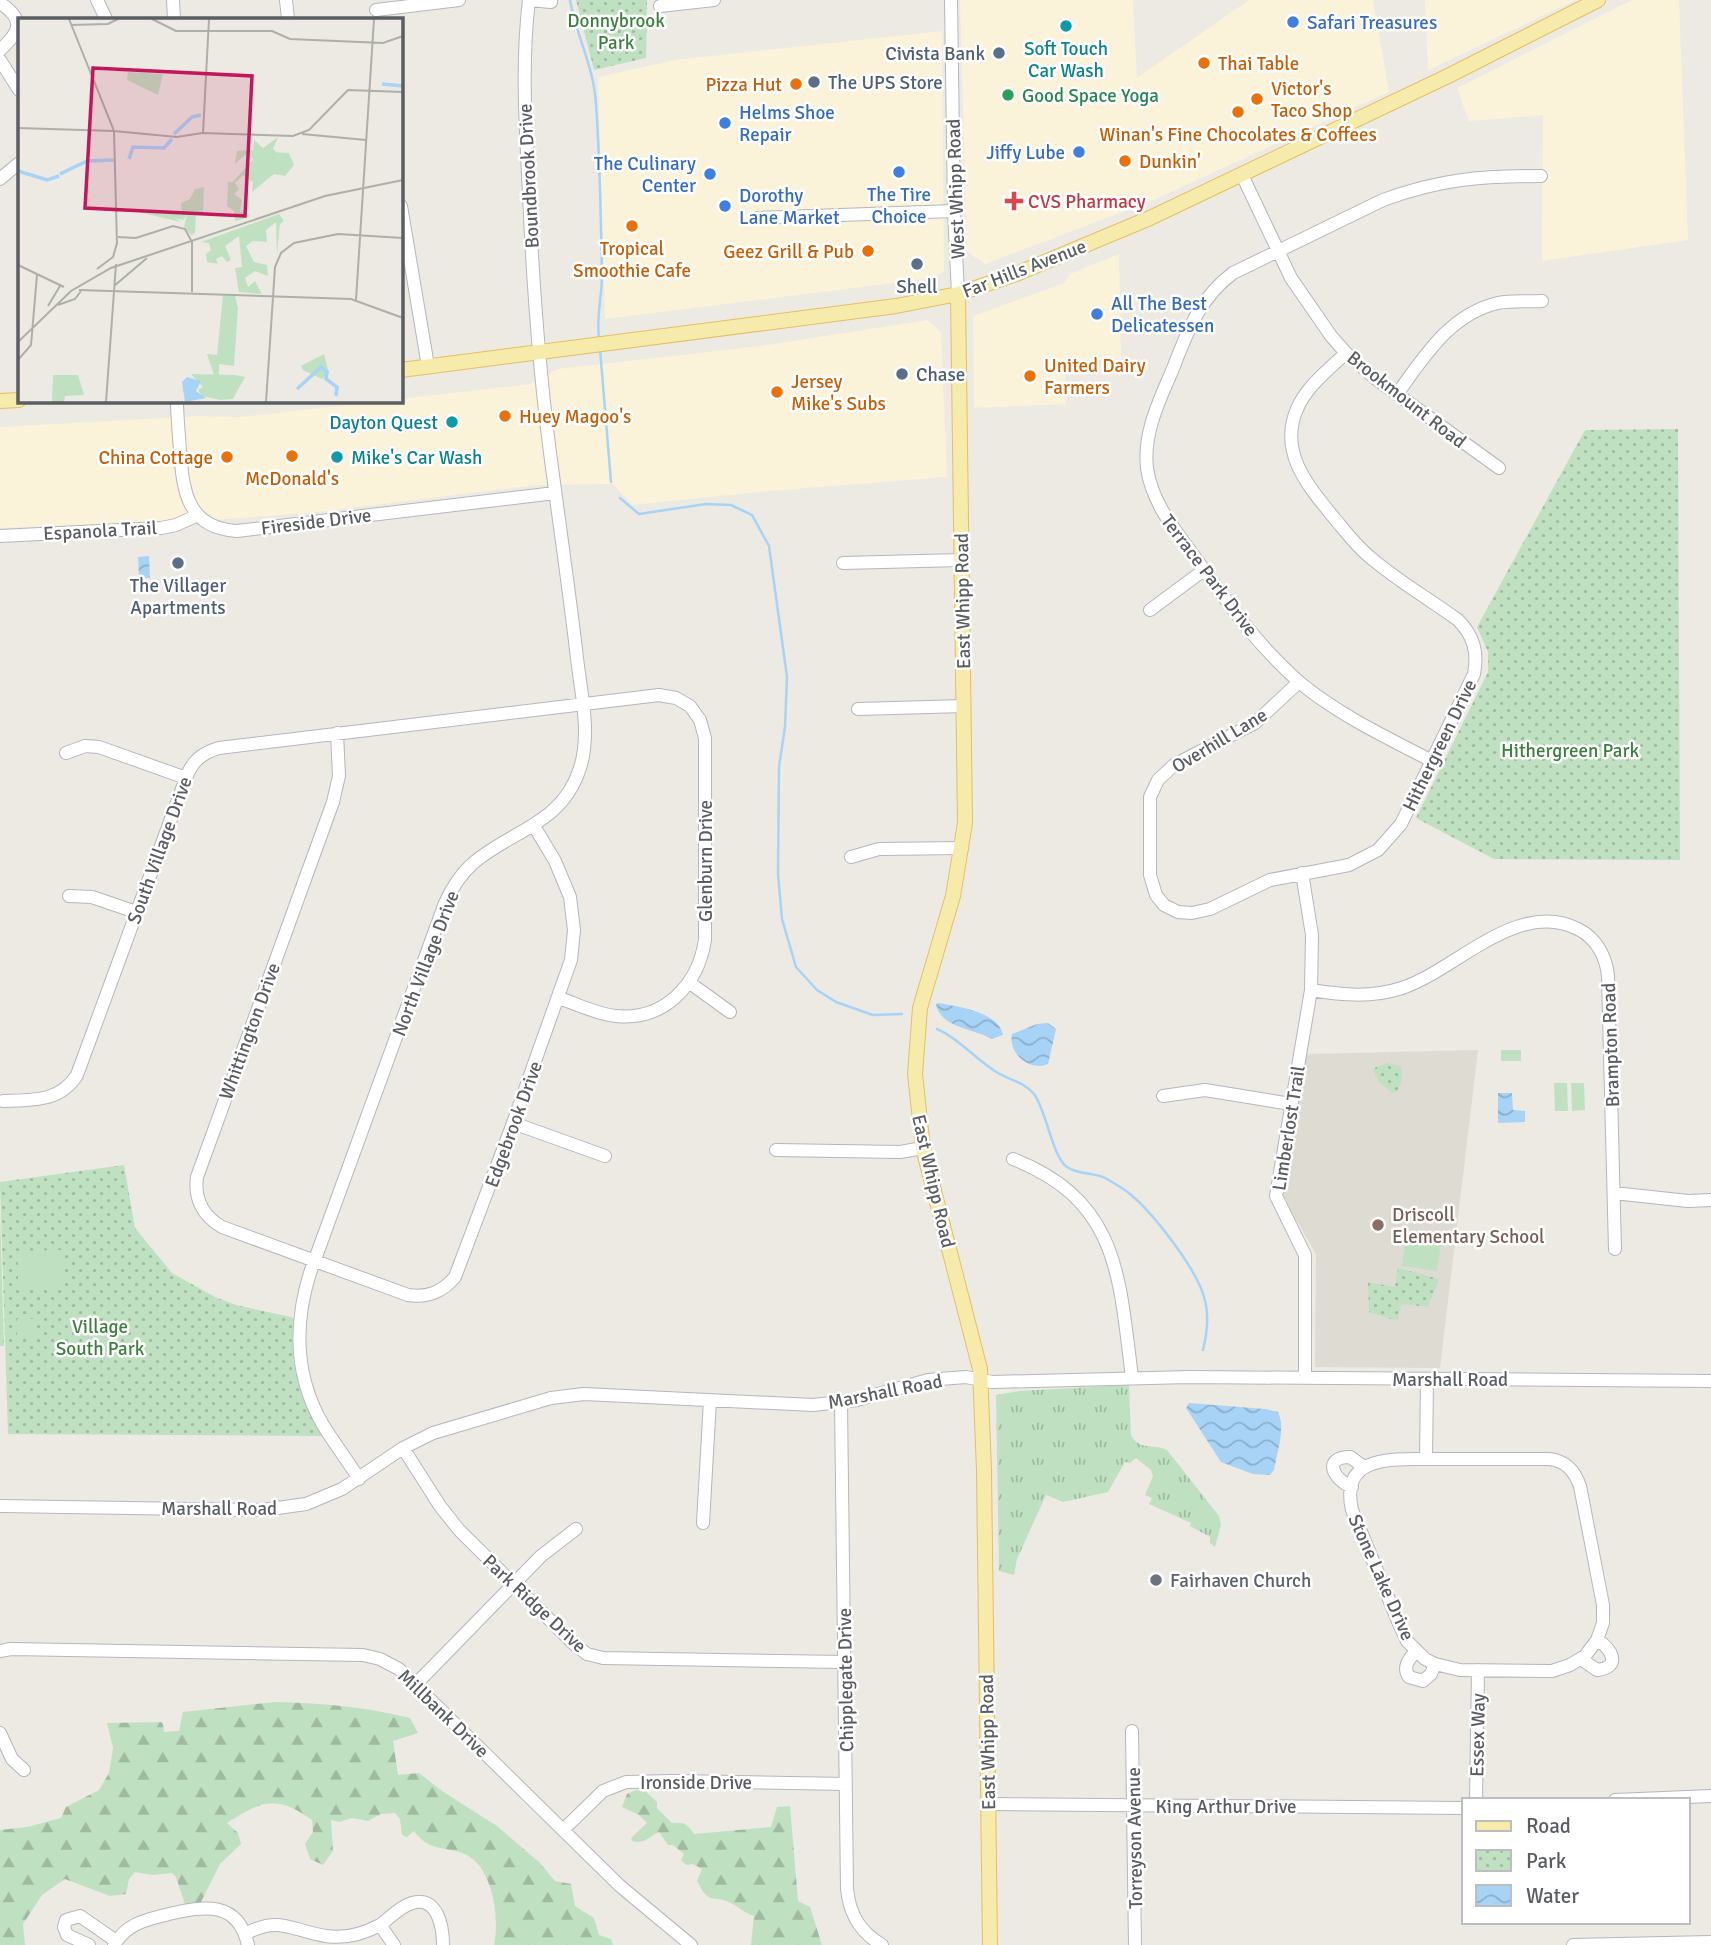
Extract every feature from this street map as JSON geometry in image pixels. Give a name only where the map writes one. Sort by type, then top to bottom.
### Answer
[{"type":"main road","name":"Far Hills Avenue","points":[[402,370],[896,306],[958,294],[1072,251],[1242,175],[1532,36],[1598,0]]},
{"type":"main road","name":"East Whipp Road","points":[[958,294],[966,806],[953,896],[925,987],[917,1032],[916,1095],[923,1148],[981,1369],[990,1945]]},
{"type":"main road","points":[[0,401],[18,400]]},
{"type":"street","points":[[97,0],[106,18]]},
{"type":"street","points":[[173,0],[174,18]]},
{"type":"street","points":[[286,0],[288,18]]},
{"type":"street","points":[[375,10],[459,0]]},
{"type":"street","points":[[529,0],[551,2]]},
{"type":"street","name":"Boundbrook Drive","points":[[529,0],[523,83],[539,352]]},
{"type":"street","points":[[660,6],[714,0]]},
{"type":"street","name":"West Whipp Road","points":[[951,0],[958,294]]},
{"type":"street","points":[[0,3],[14,14],[18,30],[15,37],[0,50]]},
{"type":"street","points":[[0,60],[18,88]]},
{"type":"street","points":[[0,179],[18,164]]},
{"type":"street","name":"Brookmount Road","points":[[1242,175],[1303,298],[1346,353],[1397,394],[1499,468]]},
{"type":"street","name":"Terrace Park Drive","points":[[1433,761],[1357,723],[1299,681],[1262,645],[1164,516],[1153,492],[1147,465],[1149,433],[1169,376],[1202,303],[1233,273],[1383,200],[1427,185],[1478,177],[1541,176]]},
{"type":"street","points":[[757,218],[954,211]]},
{"type":"street","points":[[402,212],[428,366]]},
{"type":"street","points":[[1397,394],[1435,343],[1464,318],[1498,303],[1542,301]]},
{"type":"street","name":"North Village Drive","points":[[359,1479],[323,1425],[304,1378],[300,1357],[303,1294],[445,902],[471,865],[534,826],[558,807],[576,780],[585,743],[539,352]]},
{"type":"street","name":"Hithergreen Drive","points":[[1302,873],[1349,865],[1367,857],[1387,842],[1401,824],[1474,674],[1476,653],[1471,636],[1458,620],[1356,545],[1304,479],[1293,453],[1294,418],[1302,400],[1346,353]]},
{"type":"street","points":[[177,402],[184,491],[198,515]]},
{"type":"street","name":"Fireside Drive","points":[[198,515],[219,528],[237,531],[555,493]]},
{"type":"street","name":"Espanola Trail","points":[[0,536],[161,528],[176,525],[198,515]]},
{"type":"street","points":[[843,562],[961,561]]},
{"type":"street","points":[[1150,610],[1204,570]]},
{"type":"street","name":"Overhill Lane","points":[[1299,681],[1255,723],[1174,765],[1164,773],[1150,797],[1149,826],[1152,885],[1159,900],[1178,912],[1201,912],[1255,885],[1302,873]]},
{"type":"street","name":"Glenburn Drive","points":[[559,998],[605,1014],[649,1013],[669,1003],[690,983],[700,962],[705,940],[703,727],[690,706],[668,696],[582,703]]},
{"type":"street","name":"South Village Drive","points":[[4,1101],[53,1097],[73,1082],[193,762],[219,748],[582,703]]},
{"type":"street","points":[[858,709],[964,706]]},
{"type":"street","name":"Whittington Drive","points":[[314,1261],[213,1222],[198,1202],[196,1185],[203,1158],[333,802],[339,776],[337,733]]},
{"type":"street","points":[[66,753],[85,746],[100,747],[186,778]]},
{"type":"street","name":"Edgebrook Drive","points":[[314,1261],[408,1294],[424,1296],[442,1290],[460,1270],[571,960],[572,912],[564,878],[534,826]]},
{"type":"street","points":[[851,857],[879,849],[962,848]]},
{"type":"street","name":"Limberlost Trail","points":[[1302,873],[1312,935],[1311,990],[1276,1196],[1305,1255],[1305,1378]]},
{"type":"street","points":[[69,896],[92,897],[136,912]]},
{"type":"street","name":"Brampton Road","points":[[1311,990],[1356,996],[1402,988],[1432,975],[1494,937],[1536,921],[1562,922],[1582,931],[1600,950],[1607,967],[1615,1249]]},
{"type":"street","points":[[690,983],[730,1012]]},
{"type":"street","points":[[1163,1096],[1205,1090],[1291,1104]]},
{"type":"street","points":[[513,1123],[606,1156]]},
{"type":"street","points":[[776,1150],[900,1152],[923,1148]]},
{"type":"street","points":[[1013,1158],[1039,1170],[1067,1189],[1088,1209],[1105,1237],[1118,1276],[1132,1377]]},
{"type":"street","points":[[1614,1193],[1688,1201],[1711,1200]]},
{"type":"street","name":"Marshall Road","points":[[0,1506],[263,1510],[306,1504],[342,1489],[403,1448],[448,1427],[566,1395],[598,1394],[813,1405],[841,1403],[928,1380],[966,1377],[1030,1381],[1132,1377],[1711,1381]]},
{"type":"street","points":[[1426,1459],[1427,1379]]},
{"type":"street","points":[[703,1523],[710,1400]]},
{"type":"street","name":"Chipplegate Drive","points":[[841,1403],[848,1899],[863,1940],[881,1945]]},
{"type":"street","name":"Park Ridge Drive","points":[[403,1448],[449,1519],[574,1644],[594,1657],[845,1662]]},
{"type":"street","points":[[1352,1487],[1337,1480],[1333,1471],[1334,1465],[1341,1458],[1350,1457],[1364,1467],[1380,1460],[1549,1459],[1562,1462],[1573,1472],[1580,1486],[1603,1605],[1603,1623],[1597,1640],[1612,1654],[1606,1669],[1589,1667],[1581,1659]]},
{"type":"street","name":"Stone Lake Drive","points":[[1364,1467],[1352,1487],[1352,1510],[1400,1626],[1416,1651],[1435,1664],[1460,1670],[1552,1671],[1581,1659],[1597,1640]]},
{"type":"street","points":[[416,1684],[541,1556],[576,1529]]},
{"type":"street","name":"Millbank Drive","points":[[0,1651],[11,1649],[363,1655],[391,1663],[416,1684],[620,1886],[691,1945]]},
{"type":"street","points":[[1416,1651],[1406,1663],[1409,1677],[1423,1681],[1431,1674],[1435,1664]]},
{"type":"street","name":"Essex Way","points":[[1476,1798],[1478,1671]]},
{"type":"street","name":"Torreyson Avenue","points":[[1132,1731],[1135,1945]]},
{"type":"street","points":[[0,1733],[12,1759],[24,1770]]},
{"type":"street","name":"Ironside Drive","points":[[563,1830],[603,1791],[626,1782],[846,1784]]},
{"type":"street","points":[[1663,1798],[1711,1796]]},
{"type":"street","name":"King Arthur Drive","points":[[988,1804],[1462,1808]]},
{"type":"street","points":[[89,1945],[66,1935],[66,1920],[79,1916],[115,1943],[122,1933],[137,1923],[206,1906],[231,1915],[246,1939],[265,1925],[281,1924],[323,1936],[345,1937],[380,1926],[412,1903],[424,1903],[439,1916],[443,1945]]},
{"type":"street","points":[[380,1926],[394,1945]]},
{"type":"street","points":[[1573,1945],[1711,1942]]},
{"type":"shaded area","points":[[960,0],[1133,0],[1137,78],[1249,0],[1373,0],[1389,92],[1149,202],[985,264],[967,252]]},
{"type":"shaded area","points":[[1425,0],[1576,0],[1428,70]]},
{"type":"shaded area","points":[[1632,0],[1679,0],[1688,240],[1542,261],[1543,115],[1469,121],[1457,88]]},
{"type":"shaded area","points":[[942,31],[944,271],[934,278],[605,319],[598,77],[675,60]]},
{"type":"shaded area","points":[[1119,254],[1121,359],[1065,361],[1066,404],[974,408],[973,316],[1064,283],[1070,274]]},
{"type":"shaded area","points":[[928,320],[941,332],[947,477],[632,505],[613,484],[537,485],[318,512],[230,519],[0,528],[0,427],[199,416],[240,417],[373,402],[402,402],[402,399],[530,384],[557,369],[760,346]]},
{"type":"shaded area","name":"Driscoll Elementary School","points":[[1478,1050],[1440,1368],[1315,1367],[1316,1254],[1282,1196],[1306,1054]]},
{"type":"green space","name":"Donnybrook Park","points":[[576,0],[647,0],[646,58],[594,70]]},
{"type":"green space","name":"Hithergreen Park","points":[[1678,429],[1680,860],[1494,859],[1416,818],[1488,672],[1488,652],[1477,627],[1585,430]]},
{"type":"green space","points":[[1501,1050],[1521,1050],[1521,1061],[1501,1061]]},
{"type":"green space","points":[[1388,1063],[1401,1066],[1402,1081],[1397,1092],[1392,1093],[1379,1082],[1373,1071],[1376,1067]]},
{"type":"green space","points":[[1554,1083],[1567,1083],[1568,1111],[1555,1111]]},
{"type":"green space","points":[[1571,1083],[1584,1083],[1585,1110],[1572,1111]]},
{"type":"green space","name":"Village South Park","points":[[124,1165],[135,1228],[172,1273],[215,1297],[236,1305],[295,1318],[325,1436],[8,1434],[0,1182]]},
{"type":"green space","points":[[0,1210],[4,1346],[0,1346]]},
{"type":"green space","points":[[1406,1238],[1441,1244],[1437,1271],[1402,1266]]},
{"type":"green space","points":[[61,1250],[62,1289],[18,1290],[18,1251]]},
{"type":"green space","points":[[1398,1268],[1439,1279],[1428,1307],[1402,1304],[1397,1321],[1369,1312],[1368,1282],[1395,1287]]},
{"type":"green space","points":[[17,1319],[33,1319],[33,1337],[17,1337]]},
{"type":"green space","points":[[1129,1385],[1131,1435],[1142,1445],[1167,1450],[1219,1516],[1221,1525],[1215,1547],[1210,1543],[1210,1537],[1190,1526],[1191,1523],[1149,1504],[1152,1498],[1145,1495],[1153,1476],[1151,1470],[1136,1458],[1130,1463],[1125,1462],[1108,1492],[1063,1502],[1046,1495],[1017,1559],[1014,1575],[999,1571],[996,1395],[1019,1391]]},
{"type":"green space","points":[[275,1702],[343,1706],[410,1718],[418,1733],[393,1741],[398,1775],[419,1773],[497,1826],[540,1863],[555,1881],[571,1884],[575,1906],[594,1918],[599,1935],[611,1939],[613,1945],[494,1945],[496,1921],[492,1893],[481,1868],[473,1859],[462,1853],[430,1845],[414,1831],[407,1837],[402,1835],[400,1819],[395,1813],[381,1814],[368,1821],[352,1818],[339,1822],[331,1820],[333,1851],[323,1865],[310,1859],[305,1844],[313,1832],[312,1820],[288,1806],[269,1804],[250,1810],[227,1823],[238,1833],[241,1844],[220,1864],[201,1902],[185,1904],[176,1877],[172,1873],[152,1875],[135,1872],[129,1879],[126,1894],[110,1896],[65,1879],[42,1895],[23,1924],[25,1945],[0,1945],[0,1830],[27,1827],[61,1818],[66,1807],[99,1790],[109,1773],[113,1748],[107,1723],[161,1722],[164,1732],[179,1731],[183,1712]]},
{"type":"green space","points":[[636,1790],[645,1791],[672,1823],[685,1824],[694,1834],[771,1827],[777,1807],[790,1806],[798,1901],[810,1907],[822,1945],[751,1945],[754,1916],[729,1902],[708,1896],[697,1881],[702,1869],[693,1864],[686,1865],[681,1860],[684,1854],[673,1845],[668,1845],[659,1832],[643,1841],[632,1841],[631,1838],[647,1823],[639,1815],[622,1807],[627,1794]]},
{"type":"water","points":[[149,556],[150,578],[139,578],[138,557]]},
{"type":"water","points":[[936,1004],[986,1016],[1000,1027],[1003,1035],[992,1039],[951,1023],[939,1012]]},
{"type":"water","points":[[1048,1023],[1056,1029],[1048,1064],[1041,1066],[1027,1063],[1013,1048],[1012,1034],[1037,1024]]},
{"type":"water","points":[[1498,1093],[1512,1093],[1513,1110],[1525,1111],[1525,1122],[1498,1123]]},
{"type":"water","points":[[1189,1403],[1278,1412],[1280,1440],[1274,1470],[1270,1475],[1253,1474],[1221,1462],[1186,1408]]},
{"type":"waterway","points":[[570,0],[595,90],[602,275],[599,339]]},
{"type":"waterway","points":[[600,349],[611,482]]},
{"type":"waterway","points":[[620,498],[639,514],[706,504],[731,505],[752,515],[769,546],[787,677],[785,727],[779,767],[778,874],[782,919],[796,967],[817,990],[836,1002],[873,1015],[902,1014]]},
{"type":"waterway","points":[[937,1029],[953,1038],[990,1068],[1034,1094],[1043,1111],[1057,1153],[1067,1167],[1102,1177],[1122,1188],[1161,1227],[1192,1271],[1204,1297],[1207,1324],[1203,1350]]},
{"type":"place","name":"Safari Treasures","points":[[1293,22]]},
{"type":"place","name":"Soft Touch Car Wash","points":[[1066,26]]},
{"type":"place","name":"Civista Bank","points":[[999,53]]},
{"type":"place","name":"Thai Table","points":[[1204,63]]},
{"type":"place","name":"The UPS Store","points":[[814,82]]},
{"type":"place","name":"Pizza Hut","points":[[796,84]]},
{"type":"place","name":"Good Space Yoga","points":[[1008,95]]},
{"type":"place","name":"Victor's Taco Shop","points":[[1257,99]]},
{"type":"place","name":"Winan's Fine Chocolates & Coffees","points":[[1238,112]]},
{"type":"place","name":"Helms Shoe Repair","points":[[725,123]]},
{"type":"place","name":"Jiffy Lube","points":[[1079,152]]},
{"type":"place","name":"Dunkin'","points":[[1125,161]]},
{"type":"place","name":"The Tire Choice","points":[[899,172]]},
{"type":"place","name":"The Culinary Center","points":[[710,174]]},
{"type":"place","name":"CVS Pharmacy","points":[[1014,201]]},
{"type":"place","name":"Dorothy Lane Market","points":[[725,206]]},
{"type":"place","name":"Tropical Smoothie Cafe","points":[[632,226]]},
{"type":"place","name":"Geez Grill & Pub","points":[[868,251]]},
{"type":"place","name":"Shell","points":[[917,264]]},
{"type":"place","name":"All The Best Delicatessen","points":[[1097,314]]},
{"type":"place","name":"Chase","points":[[902,374]]},
{"type":"place","name":"United Dairy Farmers","points":[[1030,376]]},
{"type":"place","name":"Jersey Mike's Subs","points":[[777,392]]},
{"type":"place","name":"Huey Magoo's","points":[[505,416]]},
{"type":"place","name":"Dayton Quest","points":[[452,422]]},
{"type":"place","name":"McDonald's","points":[[292,456]]},
{"type":"place","name":"China Cottage","points":[[227,457]]},
{"type":"place","name":"Mike's Car Wash","points":[[337,457]]},
{"type":"place","name":"The Villager Apartments","points":[[178,563]]},
{"type":"place","name":"Driscoll Elementary School","points":[[1378,1225]]},
{"type":"place","name":"Fairhaven Church","points":[[1156,1580]]}]
